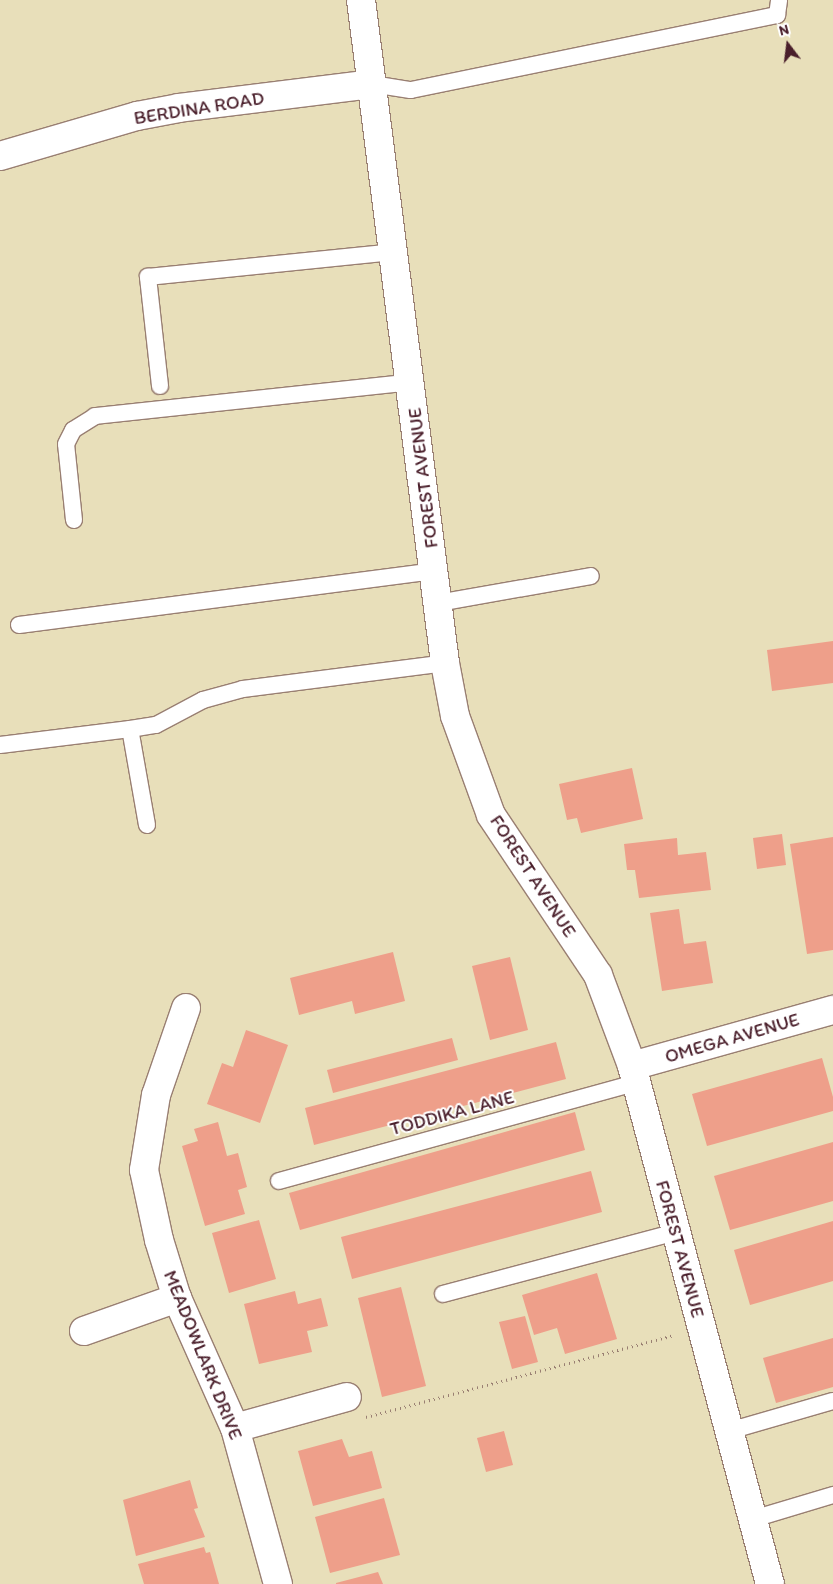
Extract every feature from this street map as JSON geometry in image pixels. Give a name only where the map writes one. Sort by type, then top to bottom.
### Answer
[{"type":"street","name":"FOREST AVENUE","points":[[361,0],[395,252],[445,663],[456,716],[491,815],[598,975],[634,1074],[770,1584]]},
{"type":"street","name":"BERDINA ROAD","points":[[0,156],[137,116],[179,108],[372,84]]},
{"type":"street","name":"MEADOWLARK DRIVE","points":[[186,1008],[156,1095],[144,1170],[158,1240],[177,1298],[235,1428],[278,1584]]},
{"type":"street","name":"OMEGA AVENUE","points":[[634,1074],[833,1010]]},
{"type":"street","points":[[84,1331],[177,1298]]},
{"type":"street","points":[[235,1428],[352,1408]]},
{"type":"lane","points":[[372,84],[411,90],[758,19],[777,15],[778,0]]},
{"type":"lane","points":[[160,386],[148,277],[395,252]]},
{"type":"lane","points":[[74,520],[66,444],[72,430],[95,416],[411,382]]},
{"type":"lane","points":[[19,626],[287,593],[434,571]]},
{"type":"lane","points":[[438,604],[591,576]]},
{"type":"lane","points":[[0,745],[156,725],[203,700],[243,690],[445,663]]},
{"type":"lane","points":[[130,729],[147,825]]},
{"type":"lane","name":"TODDIKA LANE","points":[[279,1181],[634,1074]]},
{"type":"lane","points":[[442,1294],[676,1232]]},
{"type":"lane","points":[[729,1431],[833,1400]]},
{"type":"lane","points":[[753,1519],[833,1495]]},
{"type":"path","points":[[352,1408],[701,1327]]},
{"type":"building","points":[[833,641],[833,683],[772,691],[767,650]]},
{"type":"building","points":[[632,768],[643,819],[581,833],[577,818],[567,820],[559,784]]},
{"type":"building","points":[[782,834],[786,865],[757,869],[753,838]]},
{"type":"building","points":[[833,837],[833,950],[807,954],[790,844]]},
{"type":"building","points":[[677,838],[678,855],[706,852],[711,890],[639,898],[635,870],[627,870],[624,844]]},
{"type":"building","points":[[679,909],[684,944],[706,941],[713,983],[662,991],[650,913]]},
{"type":"building","points":[[393,952],[405,1001],[355,1014],[352,1001],[299,1015],[290,978]]},
{"type":"building","points":[[510,957],[528,1030],[490,1040],[472,966]]},
{"type":"building","points":[[246,1030],[288,1045],[260,1123],[207,1104],[222,1063],[233,1067]]},
{"type":"building","points":[[452,1038],[458,1060],[333,1093],[327,1070]]},
{"type":"building","points":[[556,1042],[566,1079],[314,1145],[305,1108]]},
{"type":"building","points":[[822,1058],[833,1097],[833,1111],[707,1146],[692,1094]]},
{"type":"building","points":[[575,1112],[585,1150],[300,1230],[289,1193]]},
{"type":"building","points":[[218,1122],[227,1156],[238,1153],[247,1187],[238,1190],[245,1214],[205,1226],[182,1146],[198,1141],[194,1129]]},
{"type":"building","points":[[833,1142],[833,1201],[730,1230],[714,1176]]},
{"type":"building","points":[[591,1171],[602,1212],[352,1279],[341,1237]]},
{"type":"building","points":[[259,1220],[276,1279],[229,1293],[212,1233]]},
{"type":"building","points":[[833,1221],[833,1281],[750,1305],[734,1250]]},
{"type":"building","points":[[597,1273],[617,1339],[565,1354],[557,1328],[534,1335],[522,1295]]},
{"type":"building","points":[[401,1287],[426,1386],[382,1397],[358,1298]]},
{"type":"building","points":[[295,1291],[298,1304],[321,1298],[328,1326],[307,1331],[312,1352],[259,1364],[244,1304]]},
{"type":"building","points":[[525,1316],[538,1362],[512,1369],[499,1322]]},
{"type":"building","points":[[833,1338],[833,1387],[776,1403],[763,1358]]},
{"type":"building","points":[[504,1431],[513,1465],[486,1472],[477,1438]]},
{"type":"building","points":[[342,1439],[349,1457],[372,1451],[382,1488],[313,1506],[298,1451]]},
{"type":"building","points":[[190,1480],[198,1508],[194,1509],[205,1537],[136,1556],[123,1500]]},
{"type":"building","points":[[384,1498],[400,1555],[330,1573],[315,1517]]},
{"type":"building","points":[[204,1547],[206,1553],[210,1552],[219,1584],[144,1584],[138,1564]]},
{"type":"building","points":[[378,1572],[383,1584],[336,1584],[336,1583]]}]
